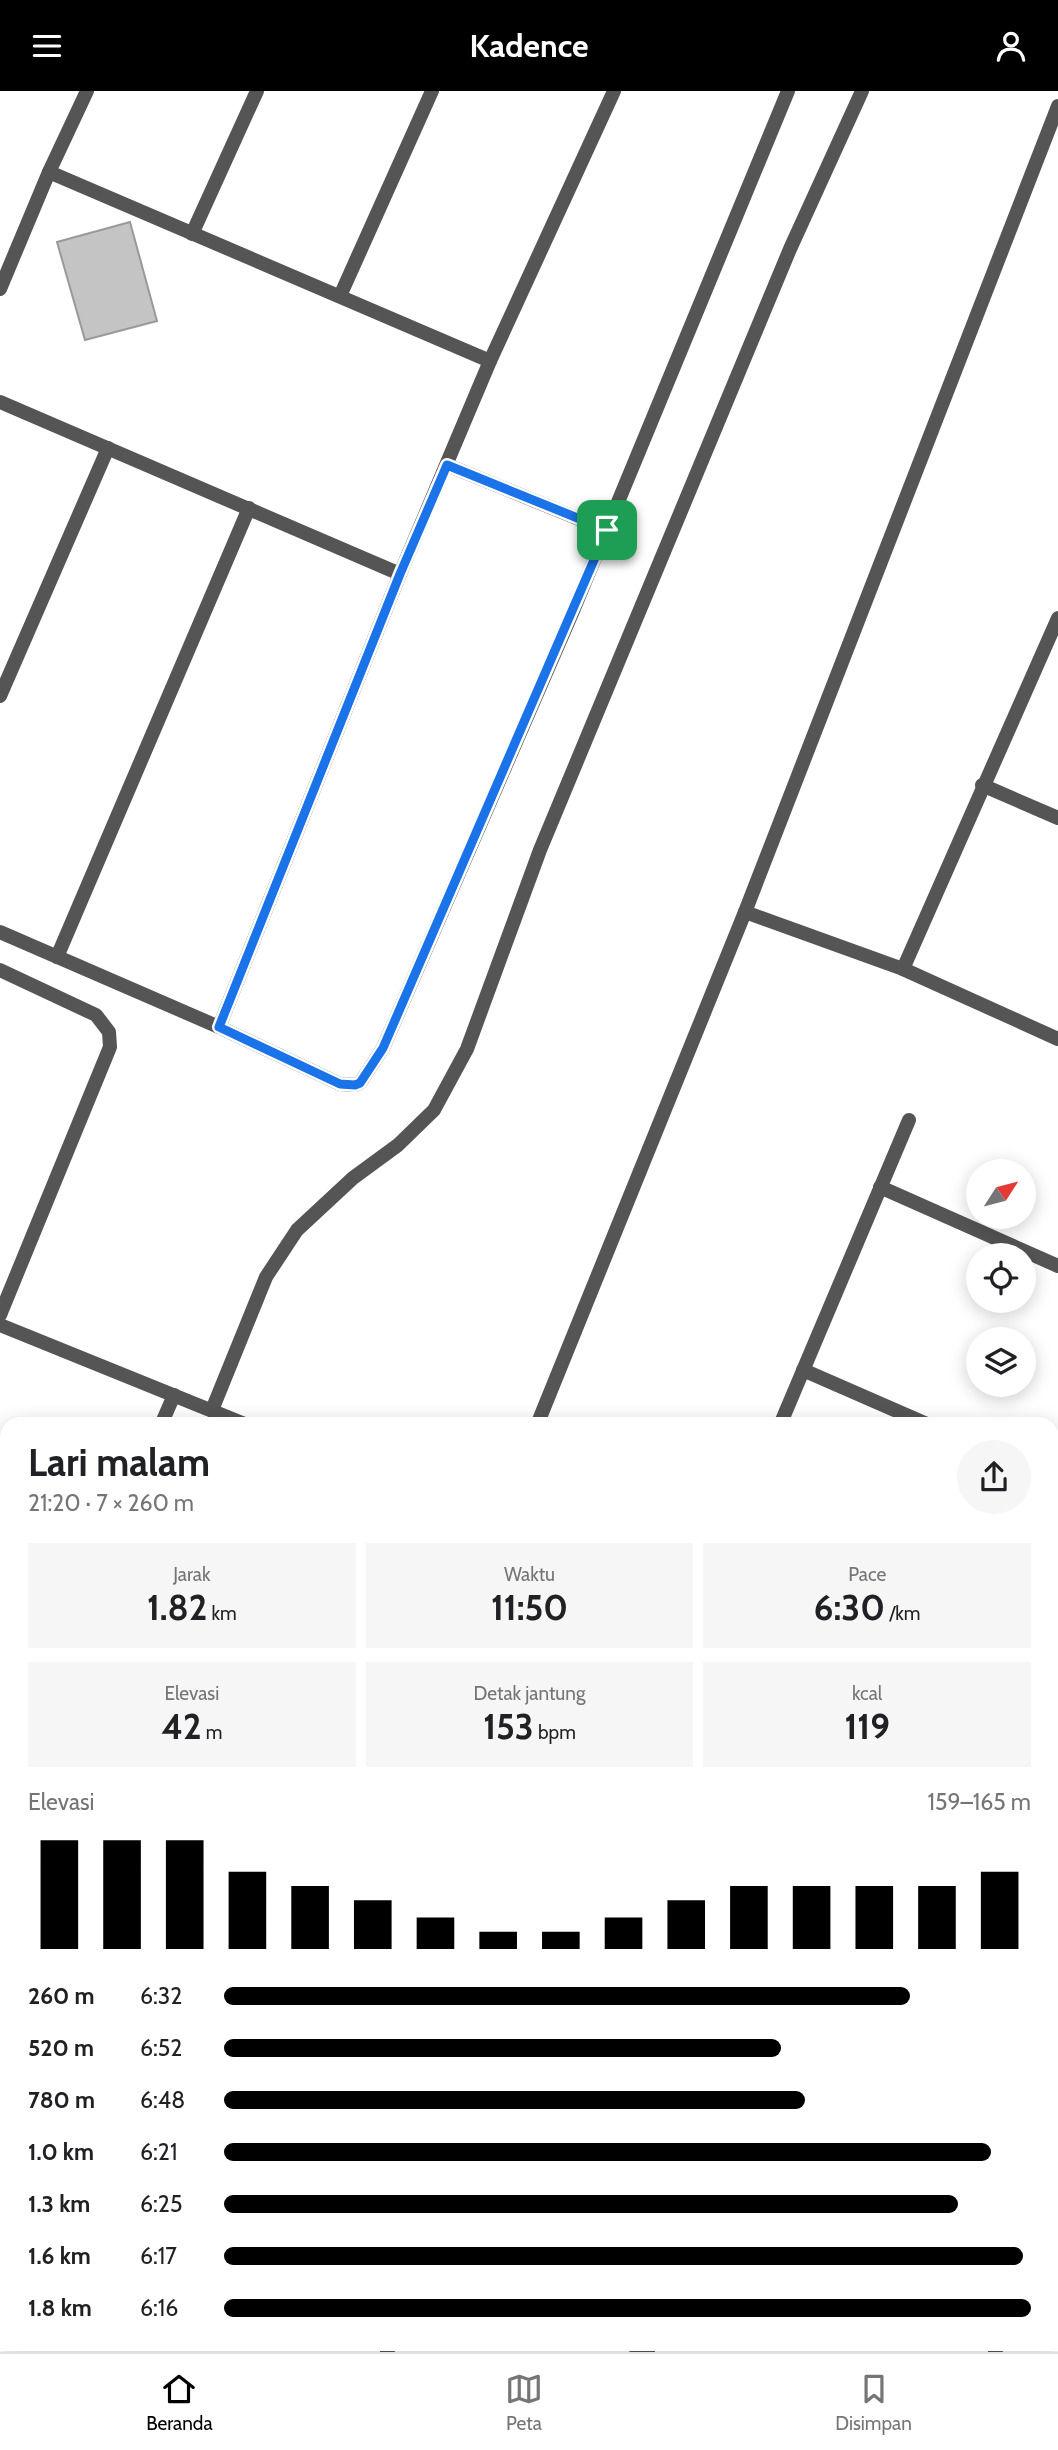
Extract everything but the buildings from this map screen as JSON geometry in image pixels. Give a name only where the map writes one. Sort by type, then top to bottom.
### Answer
[{"type":"street","points":[[0,289],[49,172],[87,91]]},
{"type":"street","points":[[192,233],[257,91]]},
{"type":"street","points":[[340,296],[432,91]]},
{"type":"street","points":[[219,1027],[400,574],[490,361],[614,91]]},
{"type":"street","points":[[0,932],[219,1027],[340,1084],[360,1083],[383,1048],[607,530],[788,91]]},
{"type":"street","points":[[212,1410],[266,1277],[297,1230],[353,1178],[398,1145],[433,1110],[467,1049],[546,838],[785,262],[862,91]]},
{"type":"street","points":[[540,1417],[745,912],[1058,106]]},
{"type":"street","points":[[49,172],[490,361]]},
{"type":"street","points":[[0,402],[400,574]]},
{"type":"street","points":[[0,697],[107,448]]},
{"type":"street","points":[[447,465],[607,530]]},
{"type":"street","points":[[57,957],[249,509]]},
{"type":"street","points":[[903,969],[982,785],[1056,626]]},
{"type":"street","points":[[982,785],[1058,818]]},
{"type":"street","points":[[745,912],[903,969],[1058,1038]]},
{"type":"street","points":[[0,970],[96,1015],[109,1032],[110,1047],[0,1315]]},
{"type":"street","points":[[783,1417],[909,1119]]},
{"type":"street","points":[[880,1187],[1058,1266]]},
{"type":"street","points":[[0,1325],[228,1417]]},
{"type":"street","points":[[803,1370],[911,1417]]},
{"type":"street","points":[[164,1417],[174,1395]]},
{"type":"route","points":[[447,465],[607,530],[383,1048],[360,1083],[340,1084],[219,1027],[400,574],[447,465]]}]
